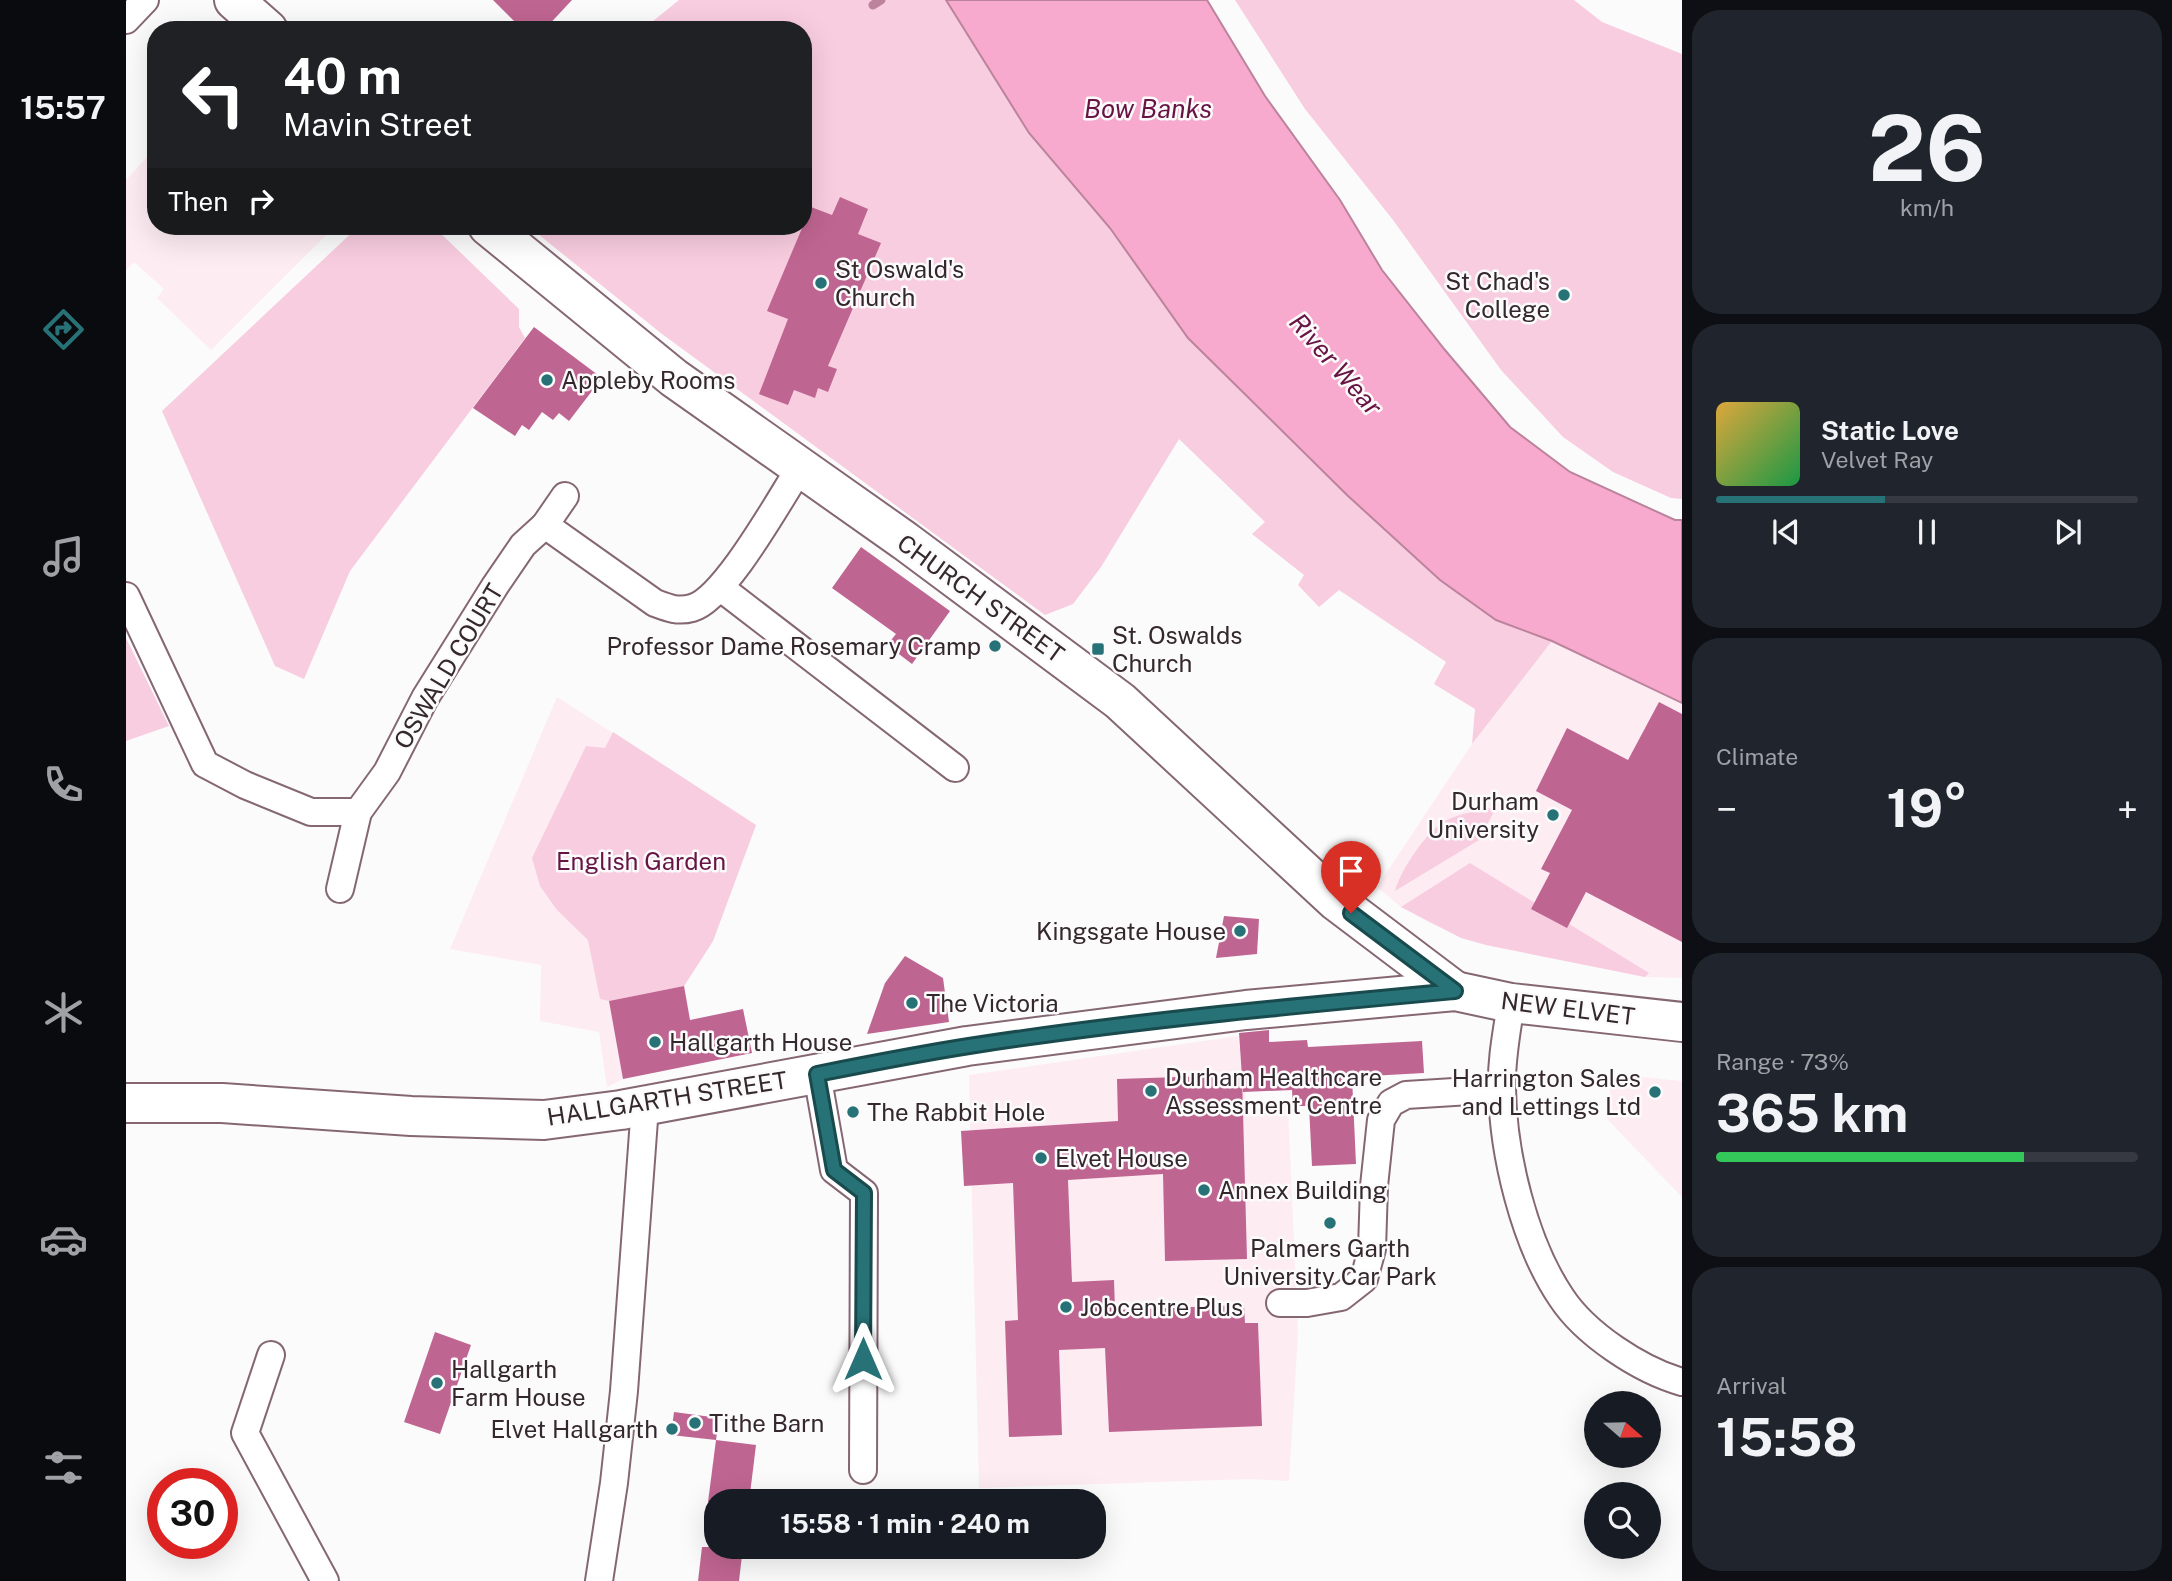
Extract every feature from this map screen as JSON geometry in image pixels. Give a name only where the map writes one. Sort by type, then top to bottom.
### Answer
[{"type":"street","points":[[126,20],[145,0]]},
{"type":"street","name":"CHURCH STREET","points":[[499,235],[674,378],[905,541],[1120,701],[1336,901],[1455,991]]},
{"type":"street","points":[[545,525],[655,603],[674,610],[693,608],[721,588],[800,468]]},
{"type":"street","name":"OSWALD COURT","points":[[340,889],[358,812],[387,772],[425,698],[495,586],[523,545],[545,525],[565,496]]},
{"type":"street","points":[[721,588],[955,768]]},
{"type":"street","points":[[126,596],[205,764],[244,785],[311,812],[358,812]]},
{"type":"street","name":"NEW ELVET","points":[[1455,991],[1511,1003],[1682,1022]]},
{"type":"street","name":"HALLGARTH STREET","points":[[126,1103],[222,1103],[544,1120],[645,1106],[967,1046],[1246,1010],[1455,991]]},
{"type":"street","points":[[1511,1003],[1504,1048],[1502,1089],[1512,1171],[1534,1243],[1561,1298],[1596,1335],[1622,1354],[1682,1382]]},
{"type":"street","points":[[817,1074],[834,1170],[864,1193],[863,1470]]},
{"type":"street","points":[[1280,1303],[1307,1303],[1342,1297],[1364,1279],[1372,1249],[1374,1186],[1381,1119],[1391,1102],[1406,1095],[1502,1089]]},
{"type":"street","points":[[599,1581],[624,1391],[645,1106]]},
{"type":"street","points":[[233,1459],[245,1433],[271,1355]]},
{"type":"street","points":[[245,1433],[325,1581]]},
{"type":"shaded area","points":[[147,157],[147,235],[326,235],[211,350],[157,298],[164,289],[134,262],[126,270],[126,180]]},
{"type":"shaded area","name":"Durham University","points":[[1552,641],[1682,703],[1682,978],[1645,977],[1486,945],[1434,925],[1401,907],[1377,887],[1472,744]]},
{"type":"shaded area","points":[[557,697],[756,825],[713,941],[684,986],[699,1064],[623,1079],[607,1087],[599,1032],[540,1021],[541,965],[450,949]]},
{"type":"shaded area","points":[[1238,1036],[1247,1108],[1288,1107],[1298,1334],[1289,1481],[1250,1479],[979,1488],[969,1075]]},
{"type":"shaded area","points":[[1611,1074],[1682,1081],[1682,1197],[1608,1120]]},
{"type":"green space","points":[[679,0],[946,0],[1029,133],[1110,228],[1188,338],[1347,495],[1440,580],[1496,620],[1552,641],[1472,744],[1475,709],[1434,684],[1446,662],[1339,590],[1319,607],[1298,585],[1304,575],[1252,534],[1265,522],[1179,439],[1101,567],[1073,604],[1045,615],[662,334],[539,235],[812,235],[812,21],[653,21]]},
{"type":"green space","name":"St Chad's College","points":[[1235,0],[1574,0],[1602,22],[1682,54],[1682,499],[1671,498],[1613,472],[1563,437],[1501,370],[1393,220],[1305,109]]},
{"type":"green space","points":[[349,235],[442,235],[519,309],[519,327],[525,338],[350,571],[304,679],[275,666],[162,411]]},
{"type":"green space","points":[[126,638],[169,726],[126,741]]},
{"type":"green space","name":"English Garden","points":[[613,732],[756,825],[713,941],[684,986],[609,1001],[600,999],[588,940],[557,910],[540,886],[532,858],[586,746],[605,748]]},
{"type":"green space","points":[[1497,806],[1479,840],[1395,891],[1402,873],[1415,853],[1438,826],[1457,816]]},
{"type":"green space","points":[[1470,863],[1649,973],[1645,977],[1486,945],[1461,938],[1401,907]]},
{"type":"water","name":"Bow Banks","points":[[946,0],[1207,0],[1265,96],[1340,200],[1382,270],[1510,427],[1570,472],[1675,520],[1682,520],[1682,703],[1552,641],[1496,620],[1440,580],[1347,495],[1188,338],[1110,228],[1029,133]]},
{"type":"building","points":[[493,0],[572,0],[552,21],[514,21]]},
{"type":"building","name":"St Oswald's Church","points":[[840,197],[868,209],[858,234],[881,243],[828,366],[837,369],[828,392],[818,388],[815,398],[794,390],[788,405],[759,394],[788,319],[767,311],[799,235],[812,235],[812,207],[832,215]]},
{"type":"building","name":"Appleby Rooms","points":[[534,327],[602,378],[569,421],[559,413],[553,420],[542,412],[529,430],[522,425],[515,436],[473,408]]},
{"type":"building","points":[[861,547],[950,611],[912,664],[887,645],[896,634],[832,588]]},
{"type":"building","points":[[1659,702],[1682,714],[1682,942],[1586,892],[1567,928],[1531,909],[1550,873],[1541,869],[1572,810],[1536,791],[1567,728],[1628,760]]},
{"type":"building","name":"Kingsgate House","points":[[1224,916],[1259,919],[1257,954],[1216,958]]},
{"type":"building","name":"The Victoria","points":[[905,956],[943,978],[949,1022],[867,1034],[885,983]]},
{"type":"building","name":"Hallgarth House","points":[[684,986],[690,1020],[743,1009],[752,1053],[623,1079],[609,1001]]},
{"type":"building","points":[[1269,1030],[1269,1042],[1307,1040],[1308,1047],[1422,1041],[1424,1073],[1352,1077],[1356,1164],[1312,1166],[1309,1106],[1293,1106],[1292,1090],[1243,1092],[1239,1033]]},
{"type":"building","points":[[1242,1075],[1247,1259],[1165,1261],[1163,1174],[1068,1180],[1072,1282],[1114,1280],[1115,1310],[1244,1305],[1245,1323],[1258,1323],[1262,1426],[1109,1432],[1105,1348],[1059,1350],[1062,1435],[1009,1437],[1005,1321],[1018,1320],[1013,1183],[964,1186],[961,1131],[1118,1121],[1117,1079]]},
{"type":"building","name":"Hallgarth Farm House","points":[[435,1332],[471,1345],[440,1434],[404,1422]]},
{"type":"building","name":"Tithe Barn","points":[[674,1412],[719,1418],[716,1440],[671,1435]]},
{"type":"building","points":[[716,1440],[756,1445],[751,1489],[710,1489]]},
{"type":"building","points":[[702,1547],[704,1559],[742,1559],[739,1581],[698,1581]]},
{"type":"waterway","points":[[873,5],[881,0]]},
{"type":"place","name":"St Oswald's Church","points":[[821,283]]},
{"type":"place","name":"St Chad's College","points":[[1564,295]]},
{"type":"place","name":"Appleby Rooms","points":[[547,380]]},
{"type":"place","name":"Professor Dame Rosemary Cramp","points":[[995,646]]},
{"type":"place","name":"St. Oswalds Church","points":[[1098,649]]},
{"type":"place","name":"Durham University","points":[[1553,815]]},
{"type":"place","name":"Kingsgate House","points":[[1240,931]]},
{"type":"place","name":"The Victoria","points":[[912,1003]]},
{"type":"place","name":"Hallgarth House","points":[[655,1042]]},
{"type":"place","name":"Durham Healthcare Assessment Centre","points":[[1151,1091]]},
{"type":"place","name":"Harrington Sales and Lettings Ltd","points":[[1655,1092]]},
{"type":"place","name":"The Rabbit Hole","points":[[853,1112]]},
{"type":"place","name":"Elvet House","points":[[1041,1158]]},
{"type":"place","name":"Annex Building","points":[[1204,1190]]},
{"type":"place","name":"Palmers Garth University Car Park","points":[[1330,1223]]},
{"type":"place","name":"Jobcentre Plus","points":[[1066,1307]]},
{"type":"place","name":"Hallgarth Farm House","points":[[437,1383]]},
{"type":"place","name":"Tithe Barn","points":[[695,1423]]},
{"type":"place","name":"Elvet Hallgarth","points":[[672,1429]]},
{"type":"route","points":[[863,1359],[864,1193],[834,1170],[817,1074],[967,1046],[1088,1029],[1246,1010],[1455,991],[1351,913]]},
{"type":"water label","name":"River Wear","points":[[1336,364]]}]
